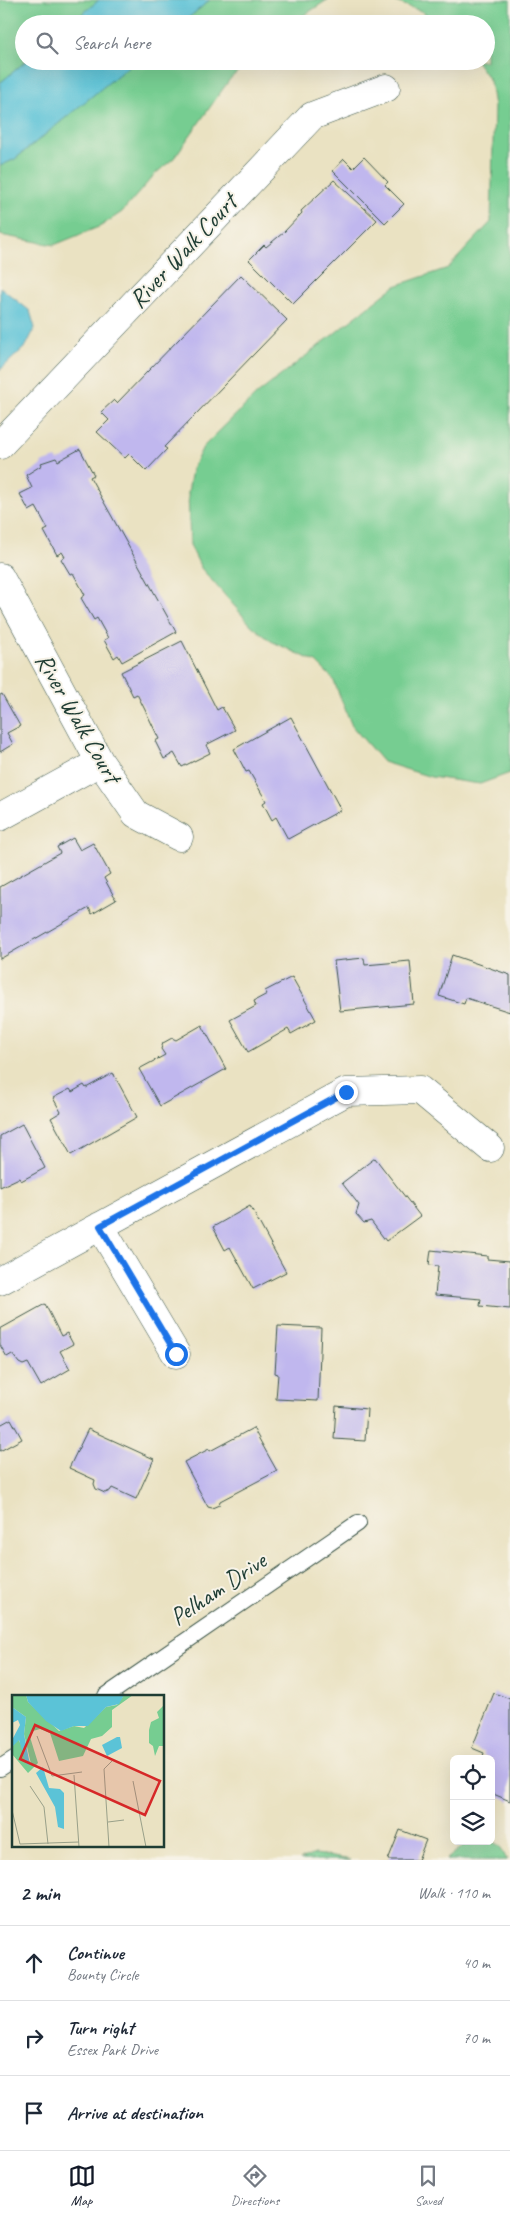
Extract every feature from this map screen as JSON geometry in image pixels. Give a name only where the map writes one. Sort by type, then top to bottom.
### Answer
[{"type":"street","name":"River Walk Court","points":[[0,444],[312,116],[386,88]]},
{"type":"street","name":"River Walk Court","points":[[0,577],[100,762],[136,814],[179,838]]},
{"type":"street","points":[[0,817],[100,762]]},
{"type":"street","points":[[0,1280],[346,1092],[420,1090],[490,1148]]},
{"type":"street","points":[[100,1226],[176,1354]]},
{"type":"lane","name":"Pelham Drive","points":[[107,1695],[358,1523]]},
{"type":"lane","points":[[0,1768],[12,1760]]},
{"type":"green space","points":[[0,0],[99,0],[81,15],[15,15],[15,70],[0,83]]},
{"type":"green space","points":[[210,0],[327,0],[304,15],[192,15]]},
{"type":"green space","points":[[390,0],[510,0],[510,773],[480,784],[431,777],[383,762],[352,726],[333,679],[316,662],[271,641],[251,625],[201,568],[190,545],[188,493],[192,469],[203,447],[256,395],[395,286],[448,268],[491,222],[494,106],[490,81],[482,70],[495,70],[495,15],[427,15],[421,11]]},
{"type":"green space","points":[[124,70],[240,70],[230,79],[174,158],[155,174],[122,212],[101,226],[54,245],[0,235],[0,166],[15,159]]},
{"type":"green space","points":[[495,1843],[500,1846],[507,1860],[446,1860],[464,1845],[495,1845]]},
{"type":"green space","points":[[315,1854],[351,1860],[300,1860]]},
{"type":"water","points":[[99,0],[210,0],[192,15],[81,15]]},
{"type":"water","points":[[15,70],[124,70],[15,159],[0,166],[0,83]]},
{"type":"water","points":[[0,287],[30,311],[35,328],[26,346],[0,370]]},
{"type":"building","points":[[364,157],[388,182],[385,185],[404,204],[385,223],[333,171],[344,159],[353,168]]},
{"type":"building","points":[[334,180],[377,220],[293,304],[249,260],[264,245],[266,247],[284,232],[302,213],[301,211]]},
{"type":"building","points":[[241,275],[287,320],[164,447],[167,449],[146,471],[129,454],[125,458],[97,432],[109,420],[101,412],[114,400],[117,403]]},
{"type":"building","points":[[80,449],[94,475],[90,477],[176,632],[122,662],[118,655],[114,658],[104,640],[108,638],[97,618],[94,620],[81,598],[85,595],[73,573],[70,574],[61,559],[65,557],[62,552],[57,555],[44,531],[48,529],[36,507],[29,511],[20,494],[32,488],[26,475],[42,465],[41,463],[56,458],[58,461]]},
{"type":"building","points":[[182,641],[217,710],[222,707],[235,730],[206,745],[210,753],[182,767],[174,753],[164,759],[155,741],[159,739],[149,718],[137,694],[133,696],[121,672]]},
{"type":"building","points":[[2,694],[20,726],[7,733],[13,744],[0,752],[0,695]]},
{"type":"building","points":[[291,717],[341,810],[288,839],[276,817],[272,820],[263,803],[266,801],[249,771],[246,772],[234,749]]},
{"type":"building","points":[[73,838],[80,850],[93,843],[110,874],[104,878],[116,900],[92,914],[89,908],[0,959],[0,887],[60,853],[57,847]]},
{"type":"building","points":[[452,955],[510,975],[510,1012],[466,998],[464,1004],[439,996]]},
{"type":"building","points":[[364,958],[365,965],[410,961],[414,1004],[340,1011],[334,961]]},
{"type":"building","points":[[292,977],[316,1020],[291,1034],[288,1029],[248,1052],[230,1020],[256,1006],[254,1001],[267,994],[265,991]]},
{"type":"building","points":[[202,1025],[226,1069],[160,1106],[139,1069],[165,1055],[161,1049],[163,1043],[172,1038],[176,1040]]},
{"type":"building","points":[[113,1073],[137,1117],[71,1155],[51,1118],[61,1112],[53,1098],[70,1089],[72,1092],[84,1085],[86,1088]]},
{"type":"building","points":[[22,1124],[45,1168],[21,1181],[19,1178],[0,1187],[0,1136]]},
{"type":"building","points":[[375,1158],[420,1216],[386,1241],[371,1221],[364,1223],[356,1214],[359,1205],[342,1183]]},
{"type":"building","points":[[250,1206],[286,1272],[253,1289],[230,1247],[225,1250],[213,1227]]},
{"type":"building","points":[[431,1250],[487,1256],[487,1259],[510,1261],[510,1309],[480,1306],[481,1299],[435,1295],[438,1266],[429,1265]]},
{"type":"building","points":[[45,1304],[61,1336],[67,1333],[73,1344],[60,1351],[70,1369],[41,1386],[28,1363],[23,1365],[19,1363],[12,1354],[7,1357],[0,1345],[0,1329]]},
{"type":"building","points":[[278,1326],[321,1328],[318,1401],[276,1399],[278,1374],[275,1373]]},
{"type":"building","points":[[336,1406],[367,1409],[365,1441],[334,1439]]},
{"type":"building","points":[[11,1419],[22,1439],[0,1451],[0,1425]]},
{"type":"building","points":[[253,1428],[277,1471],[220,1501],[219,1505],[212,1508],[208,1507],[184,1462],[209,1449],[210,1451]]},
{"type":"building","points":[[88,1429],[154,1459],[136,1499],[112,1488],[105,1493],[96,1489],[95,1480],[69,1468]]},
{"type":"building","points":[[494,1693],[510,1699],[510,1801],[495,1795],[495,1755],[483,1755],[484,1753],[472,1748]]},
{"type":"building","points":[[400,1830],[426,1840],[418,1860],[388,1860]]},
{"type":"route","points":[[176,1354],[100,1226],[346,1092]]}]
